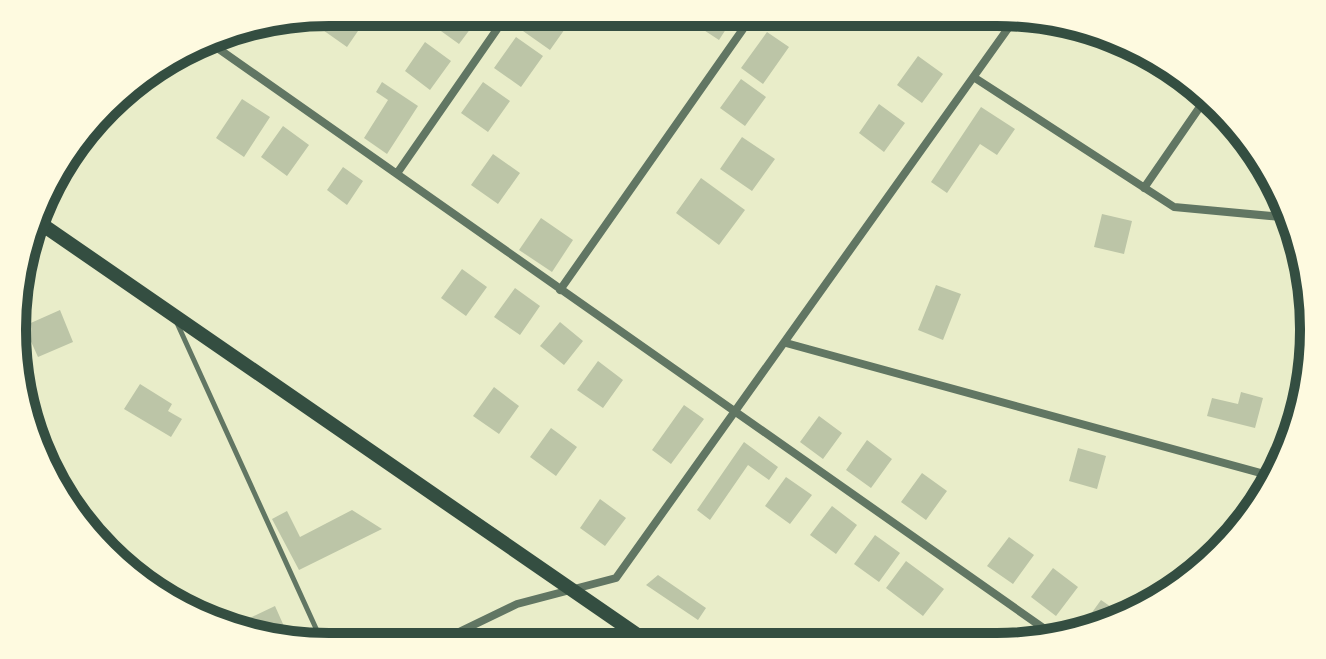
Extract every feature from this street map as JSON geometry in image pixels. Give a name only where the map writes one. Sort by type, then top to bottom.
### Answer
[{"type":"main road","points":[[44,226],[176,320],[635,633]]},
{"type":"street","points":[[398,172],[499,26]]},
{"type":"street","points":[[560,290],[745,26]]},
{"type":"street","points":[[457,633],[517,604],[616,578],[1010,27]]},
{"type":"street","points":[[217,48],[1044,629]]},
{"type":"street","points":[[975,78],[1174,207],[1278,217]]},
{"type":"street","points":[[1144,188],[1201,105]]},
{"type":"street","points":[[786,343],[1263,474]]},
{"type":"lane","points":[[176,320],[318,632]]},
{"type":"building","points":[[330,26],[361,26],[347,47],[320,28]]},
{"type":"building","points":[[434,26],[472,26],[459,44]]},
{"type":"building","points":[[527,26],[567,26],[550,50],[523,31]]},
{"type":"building","points":[[698,26],[728,26],[719,40]]},
{"type":"building","points":[[767,32],[789,47],[763,84],[741,68]]},
{"type":"building","points":[[516,37],[543,56],[521,87],[494,68]]},
{"type":"building","points":[[425,42],[451,61],[430,90],[405,71]]},
{"type":"building","points":[[918,56],[943,74],[922,103],[897,85]]},
{"type":"building","points":[[741,79],[766,97],[745,126],[720,108]]},
{"type":"building","points":[[382,82],[418,106],[387,154],[364,138],[388,100],[376,92]]},
{"type":"building","points":[[483,82],[510,101],[488,132],[461,113]]},
{"type":"building","points":[[242,99],[270,117],[244,157],[216,138]]},
{"type":"building","points":[[879,104],[905,123],[884,152],[859,133]]},
{"type":"building","points":[[981,107],[1015,129],[997,155],[980,144],[947,193],[931,182]]},
{"type":"building","points":[[283,126],[309,145],[287,176],[261,157]]},
{"type":"building","points":[[742,137],[775,159],[752,191],[720,169]]},
{"type":"building","points":[[493,154],[520,173],[498,204],[471,185]]},
{"type":"building","points":[[343,167],[363,181],[347,205],[327,190]]},
{"type":"building","points":[[701,178],[745,210],[719,245],[676,213]]},
{"type":"building","points":[[1102,214],[1132,221],[1124,254],[1094,247]]},
{"type":"building","points":[[541,218],[573,240],[552,272],[519,250]]},
{"type":"building","points":[[462,269],[487,287],[466,316],[441,298]]},
{"type":"building","points":[[936,285],[961,294],[943,340],[918,330]]},
{"type":"building","points":[[515,288],[540,306],[520,335],[494,317]]},
{"type":"building","points":[[60,310],[73,342],[38,357],[26,325]]},
{"type":"building","points":[[560,322],[583,341],[564,365],[540,346]]},
{"type":"building","points":[[598,361],[623,380],[603,408],[577,390]]},
{"type":"building","points":[[140,384],[172,404],[168,411],[182,419],[171,437],[124,409]]},
{"type":"building","points":[[494,387],[519,406],[499,434],[473,416]]},
{"type":"building","points":[[1241,392],[1263,398],[1255,428],[1207,416],[1212,398],[1238,404]]},
{"type":"building","points":[[684,405],[704,419],[671,464],[652,450]]},
{"type":"building","points":[[819,416],[842,433],[823,459],[800,442]]},
{"type":"building","points":[[551,428],[577,447],[556,476],[530,457]]},
{"type":"building","points":[[867,440],[892,459],[871,488],[846,470]]},
{"type":"building","points":[[744,442],[778,467],[769,480],[748,465],[710,520],[697,510]]},
{"type":"building","points":[[1078,448],[1106,456],[1097,489],[1069,481]]},
{"type":"building","points":[[922,473],[947,491],[926,520],[901,502]]},
{"type":"building","points":[[786,477],[812,495],[790,524],[765,506]]},
{"type":"building","points":[[600,499],[626,518],[605,546],[580,528]]},
{"type":"building","points":[[832,506],[857,525],[836,554],[810,535]]},
{"type":"building","points":[[352,510],[382,529],[299,570],[272,519],[287,511],[300,537]]},
{"type":"building","points":[[875,535],[900,553],[879,582],[854,564]]},
{"type":"building","points":[[1009,537],[1034,555],[1013,584],[987,566]]},
{"type":"building","points":[[906,561],[944,589],[923,616],[886,588]]},
{"type":"building","points":[[1053,568],[1078,587],[1056,616],[1031,597]]},
{"type":"building","points":[[658,575],[706,608],[698,620],[646,585]]},
{"type":"building","points":[[1101,600],[1114,609],[1094,617],[1087,619]]},
{"type":"building","points":[[275,606],[285,629],[270,627],[244,621]]}]
